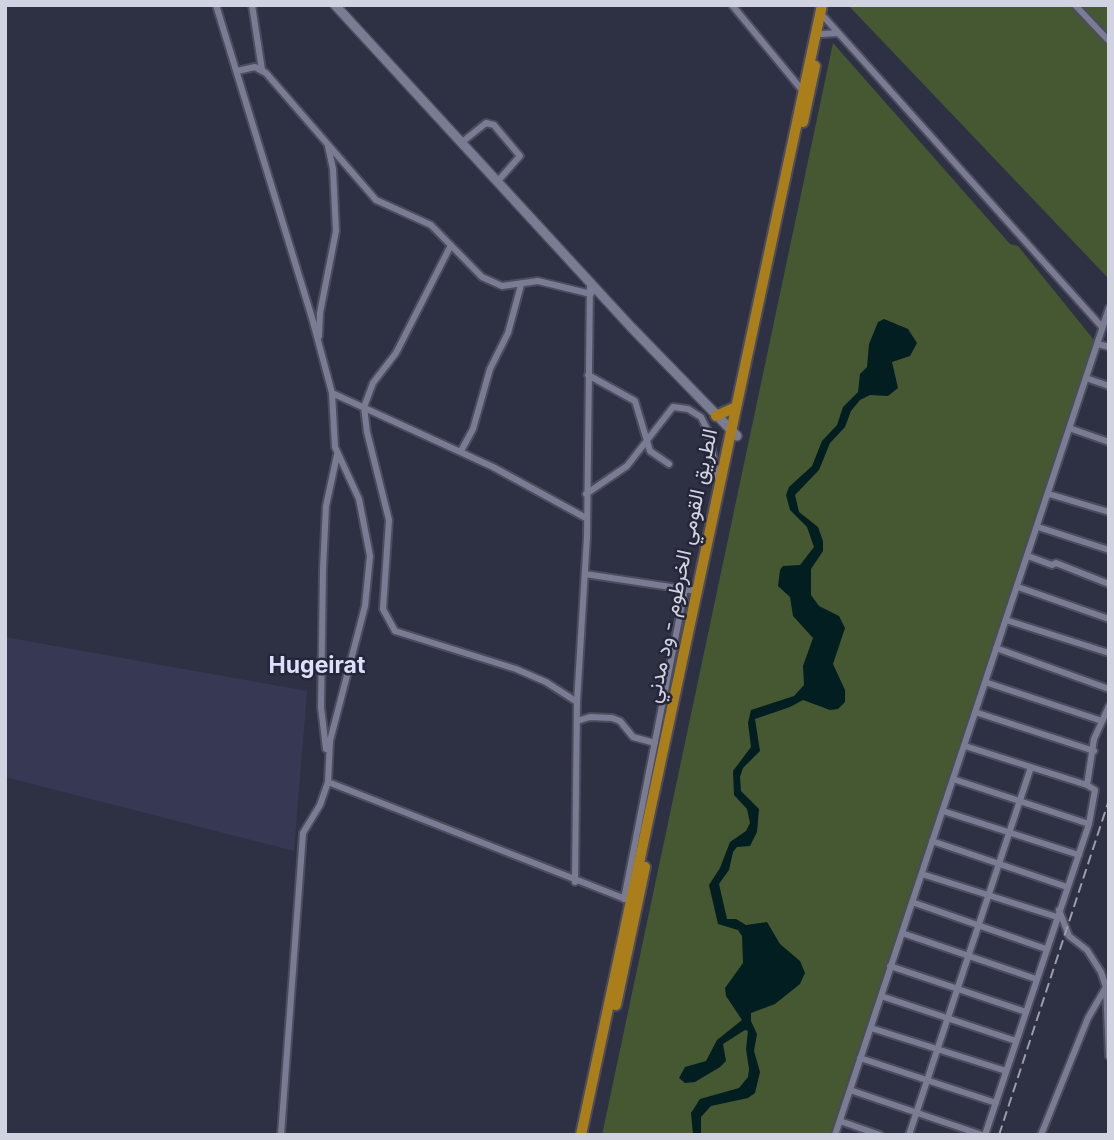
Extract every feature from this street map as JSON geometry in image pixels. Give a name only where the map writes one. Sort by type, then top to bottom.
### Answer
[{"type":"highway","name":"الطريق القومي الخرطوم - ود مدني","points":[[588,1135],[658,744],[691,590],[733,434],[736,407],[822,5]]},
{"type":"highway","name":"الطريق القومي الخرطوم - ود مدني","points":[[581,1135],[828,5]]},
{"type":"highway","points":[[716,416],[736,407]]},
{"type":"street","points":[[216,5],[319,342],[332,393],[333,439],[337,455],[359,499],[370,555],[365,606],[342,684],[327,761]]},
{"type":"street","points":[[252,5],[262,70]]},
{"type":"street","points":[[335,5],[461,144],[733,434]]},
{"type":"street","points":[[732,5],[802,90]]},
{"type":"street","points":[[1074,5],[1109,41]]},
{"type":"street","points":[[825,18],[1102,327]]},
{"type":"street","points":[[822,34],[838,33]]},
{"type":"street","points":[[237,71],[255,67],[262,70],[376,200],[431,225],[482,277],[502,286],[538,281],[590,294]]},
{"type":"street","points":[[461,144],[486,123],[494,125],[520,156],[497,182]]},
{"type":"street","points":[[319,342],[320,313],[336,231],[333,169],[328,144]]},
{"type":"street","points":[[450,247],[396,353],[373,383],[364,407],[367,432],[389,520],[382,603],[391,627],[525,673],[577,702]]},
{"type":"street","points":[[575,881],[577,702],[586,518],[590,283]]},
{"type":"street","points":[[461,451],[473,429],[490,369],[508,333],[521,285]]},
{"type":"street","points":[[835,1135],[1108,310]]},
{"type":"street","points":[[1098,344],[1109,347]]},
{"type":"street","points":[[588,375],[635,401],[647,443],[654,455],[669,464]]},
{"type":"street","points":[[1086,378],[1109,386]]},
{"type":"street","points":[[332,393],[461,451],[586,518]]},
{"type":"street","points":[[586,494],[627,466],[671,408],[695,413],[708,431],[719,484]]},
{"type":"street","points":[[1069,428],[1109,442]]},
{"type":"street","points":[[282,1135],[303,833],[320,805],[328,782],[321,707],[323,570],[326,506],[337,455]]},
{"type":"street","points":[[1049,494],[1108,509]]},
{"type":"street","points":[[1038,527],[1109,550]]},
{"type":"street","points":[[1028,556],[1052,565],[1056,563],[1109,584]]},
{"type":"street","points":[[584,574],[691,590]]},
{"type":"street","points":[[1018,587],[1109,619]]},
{"type":"street","points":[[1006,620],[1109,653]]},
{"type":"street","points":[[996,648],[1109,689]]},
{"type":"street","points":[[985,682],[1102,721]]},
{"type":"street","points":[[1087,785],[1094,739],[1109,706]]},
{"type":"street","points":[[975,712],[1094,751]]},
{"type":"street","points":[[577,721],[590,717],[612,718],[620,721],[633,737],[658,744]]},
{"type":"street","points":[[850,1090],[983,1135],[1079,855],[1095,794],[1092,787],[965,746]]},
{"type":"street","points":[[909,1135],[1031,767]]},
{"type":"street","points":[[953,779],[1089,824]]},
{"type":"street","points":[[328,782],[630,901]]},
{"type":"street","points":[[943,811],[1079,855]]},
{"type":"street","points":[[932,841],[1067,887]]},
{"type":"street","points":[[922,874],[989,896],[1058,914],[1069,936],[1097,963],[1107,985],[1109,1056]]},
{"type":"street","points":[[912,902],[1046,949]]},
{"type":"street","points":[[902,933],[1037,979]]},
{"type":"street","points":[[890,966],[1026,1012]]},
{"type":"street","points":[[1041,1135],[1088,1018],[1107,985]]},
{"type":"street","points":[[881,996],[1016,1041]]},
{"type":"street","points":[[871,1028],[1006,1071]]},
{"type":"street","points":[[860,1058],[996,1103]]},
{"type":"street","points":[[840,1121],[880,1135]]},
{"type":"shaded area","points":[[884,319],[908,329],[917,343],[910,356],[892,362],[898,388],[888,396],[870,395],[860,400],[851,411],[845,427],[830,443],[819,470],[795,495],[799,512],[818,527],[823,541],[823,551],[811,569],[811,595],[819,606],[839,616],[845,628],[833,664],[845,690],[845,702],[838,709],[830,710],[803,700],[755,719],[760,751],[743,768],[740,777],[741,791],[759,809],[757,832],[750,846],[737,847],[733,852],[729,870],[719,884],[727,919],[736,919],[746,925],[767,922],[780,944],[800,961],[805,973],[800,984],[775,1004],[751,1013],[751,1021],[757,1034],[754,1051],[760,1072],[755,1093],[748,1098],[711,1106],[701,1117],[701,1135],[693,1135],[691,1113],[700,1099],[739,1088],[748,1077],[749,1069],[746,1049],[748,1031],[745,1030],[723,1044],[726,1061],[720,1067],[695,1082],[685,1083],[679,1078],[685,1067],[706,1061],[717,1040],[742,1020],[726,996],[725,988],[743,963],[742,936],[738,930],[718,924],[709,885],[720,868],[730,842],[746,831],[750,823],[747,809],[734,795],[733,771],[751,747],[748,723],[751,710],[794,696],[804,685],[803,666],[813,638],[793,616],[790,597],[778,586],[783,566],[800,565],[814,547],[807,527],[790,510],[786,495],[789,487],[812,466],[822,441],[837,425],[843,407],[858,392],[860,374],[867,367],[869,344],[878,322]]},
{"type":"shaded area","points":[[5,637],[307,691],[294,851],[5,777]]},
{"type":"green space","points":[[848,5],[1109,5],[1109,279]]},
{"type":"green space","points":[[833,43],[1010,244],[1018,246],[1094,340],[830,1135],[602,1135]]},
{"type":"railway","points":[[999,1135],[1109,800]]},
{"type":"district","name":"Hugeirat","points":[[317,666]]}]
